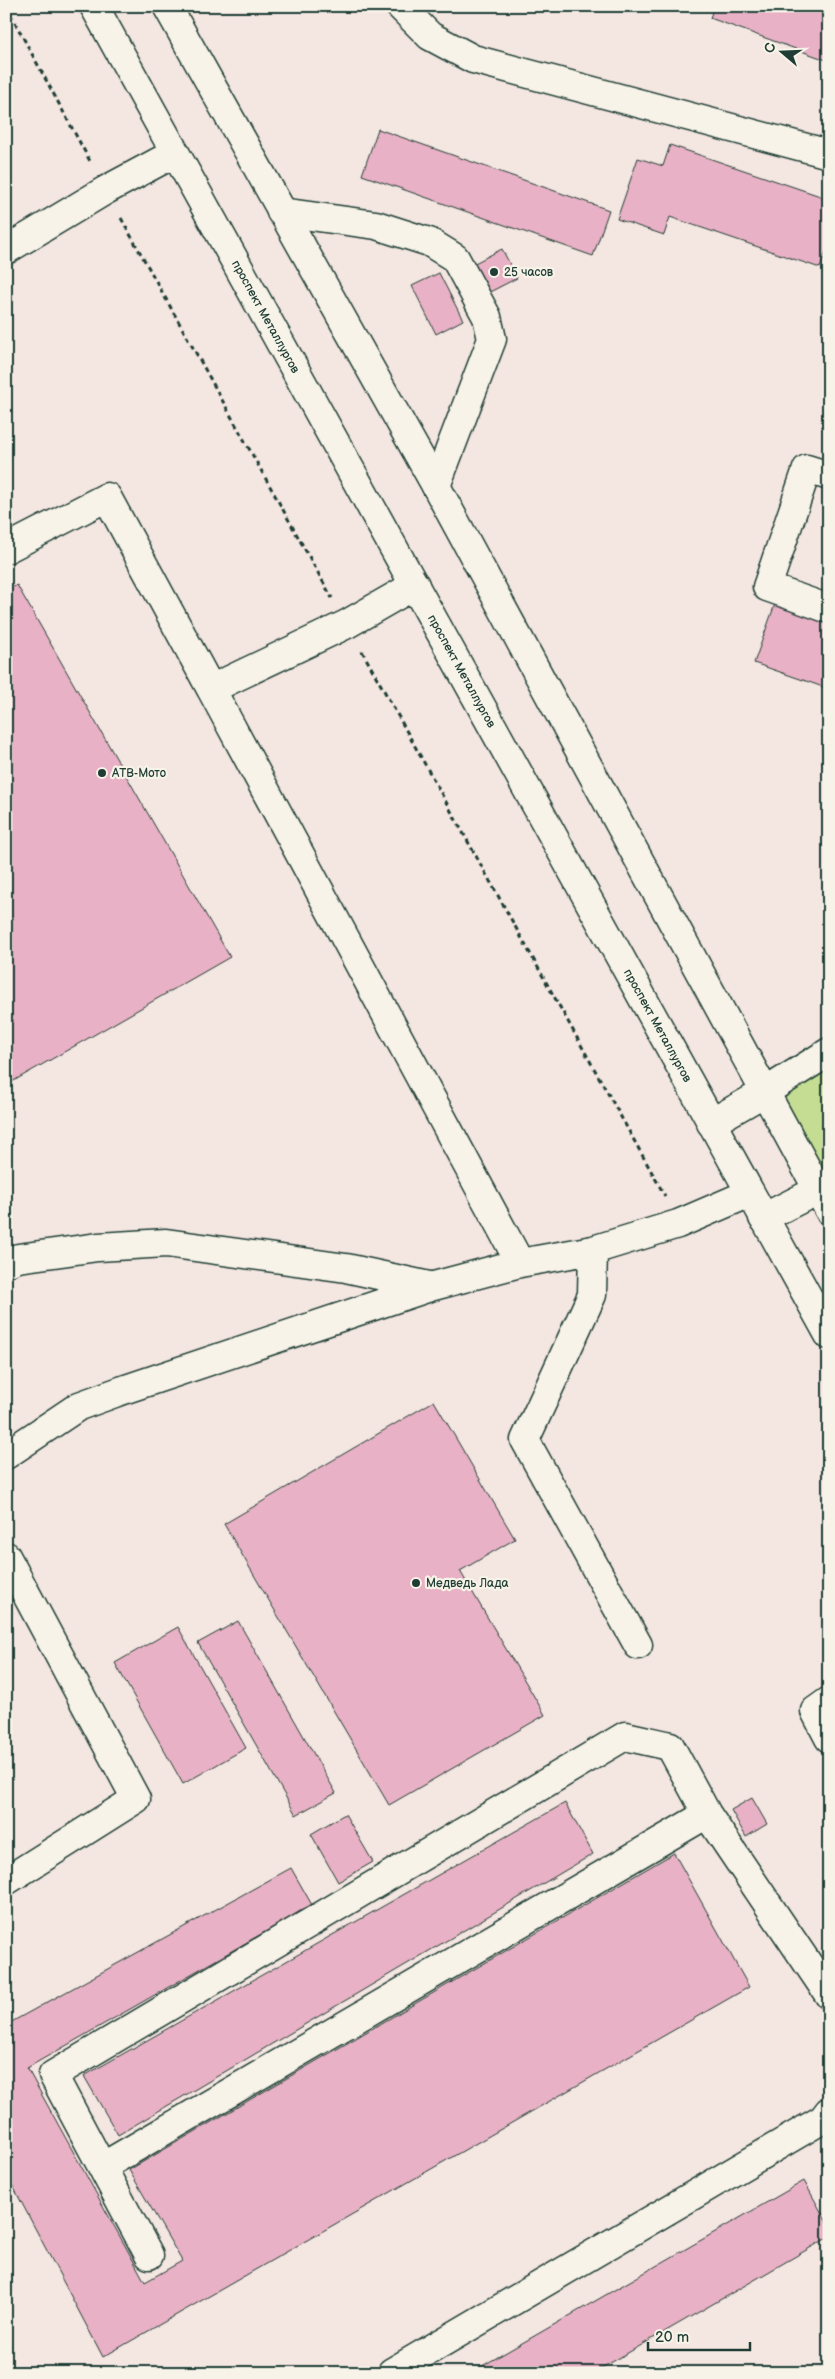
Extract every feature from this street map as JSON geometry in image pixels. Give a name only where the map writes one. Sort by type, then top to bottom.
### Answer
[{"type":"main road","name":"проспект Металлургов","points":[[94,6],[829,1335]]},
{"type":"main road","points":[[166,6],[436,486],[765,1092],[825,1194],[763,1218]]},
{"type":"main road","points":[[400,6],[430,36],[473,58],[829,154]]},
{"type":"main road","points":[[6,250],[106,190],[175,153]]},
{"type":"main road","points":[[281,212],[376,225],[429,242],[455,258],[487,317],[492,339],[436,486]]},
{"type":"main road","points":[[829,476],[807,469],[767,587],[829,609]]},
{"type":"main road","points":[[6,549],[107,497],[520,1263]]},
{"type":"main road","points":[[212,689],[347,624],[415,585]]},
{"type":"main road","points":[[711,1123],[829,1052]]},
{"type":"main road","points":[[6,1455],[79,1406],[430,1286],[520,1263],[593,1250],[678,1224],[750,1193]]},
{"type":"main road","points":[[6,1263],[18,1258],[98,1247],[166,1243],[346,1268],[430,1286]]},
{"type":"main road","points":[[593,1250],[592,1295],[525,1440],[638,1645]]},
{"type":"main road","points":[[6,1556],[136,1799],[6,1881]]},
{"type":"main road","points":[[829,1701],[814,1711],[829,1738]]},
{"type":"main road","points":[[149,2255],[53,2075],[625,1736],[670,1746],[707,1814],[829,1995]]},
{"type":"main road","points":[[102,2167],[707,1814]]},
{"type":"main road","points":[[392,2372],[823,2119],[829,2111]]},
{"type":"path","points":[[6,6],[106,190],[666,1197]]},
{"type":"green space","points":[[829,1052],[829,1183],[765,1092]]},
{"type":"building","points":[[714,6],[829,6],[829,61],[710,18]]},
{"type":"building","points":[[378,129],[609,210],[593,256],[362,175]]},
{"type":"building","points":[[670,145],[829,199],[829,243],[820,268],[670,217],[664,235],[617,219],[638,158],[663,166]]},
{"type":"building","name":"25 часов","points":[[502,249],[517,278],[486,294],[471,265]]},
{"type":"building","points":[[439,273],[463,320],[436,334],[412,286]]},
{"type":"building","points":[[829,440],[829,464],[821,462]]},
{"type":"building","points":[[17,585],[230,957],[10,1083],[6,1078],[6,591]]},
{"type":"building","points":[[775,604],[829,623],[829,689],[754,663]]},
{"type":"building","points":[[434,1401],[515,1539],[460,1571],[545,1715],[389,1805],[224,1524]]},
{"type":"building","points":[[238,1621],[336,1793],[296,1815],[198,1643]]},
{"type":"building","points":[[178,1627],[246,1748],[183,1784],[115,1663]]},
{"type":"building","points":[[752,1798],[767,1824],[746,1837],[731,1810]]},
{"type":"building","points":[[565,1803],[593,1854],[118,2135],[84,2076]]},
{"type":"building","points":[[345,1814],[373,1862],[338,1882],[311,1834]]},
{"type":"building","points":[[674,1853],[749,1987],[103,2357],[6,2173],[6,2025],[291,1868],[312,1905],[27,2068],[145,2282],[182,2261],[129,2170]]},
{"type":"building","points":[[804,2181],[829,2226],[829,2237],[593,2373],[470,2373]]},
{"type":"place","name":"25 часов","points":[[494,272]]},
{"type":"place","name":"АТВ-Мото","points":[[102,773]]},
{"type":"place","name":"Медведь Лада","points":[[416,1583]]}]
